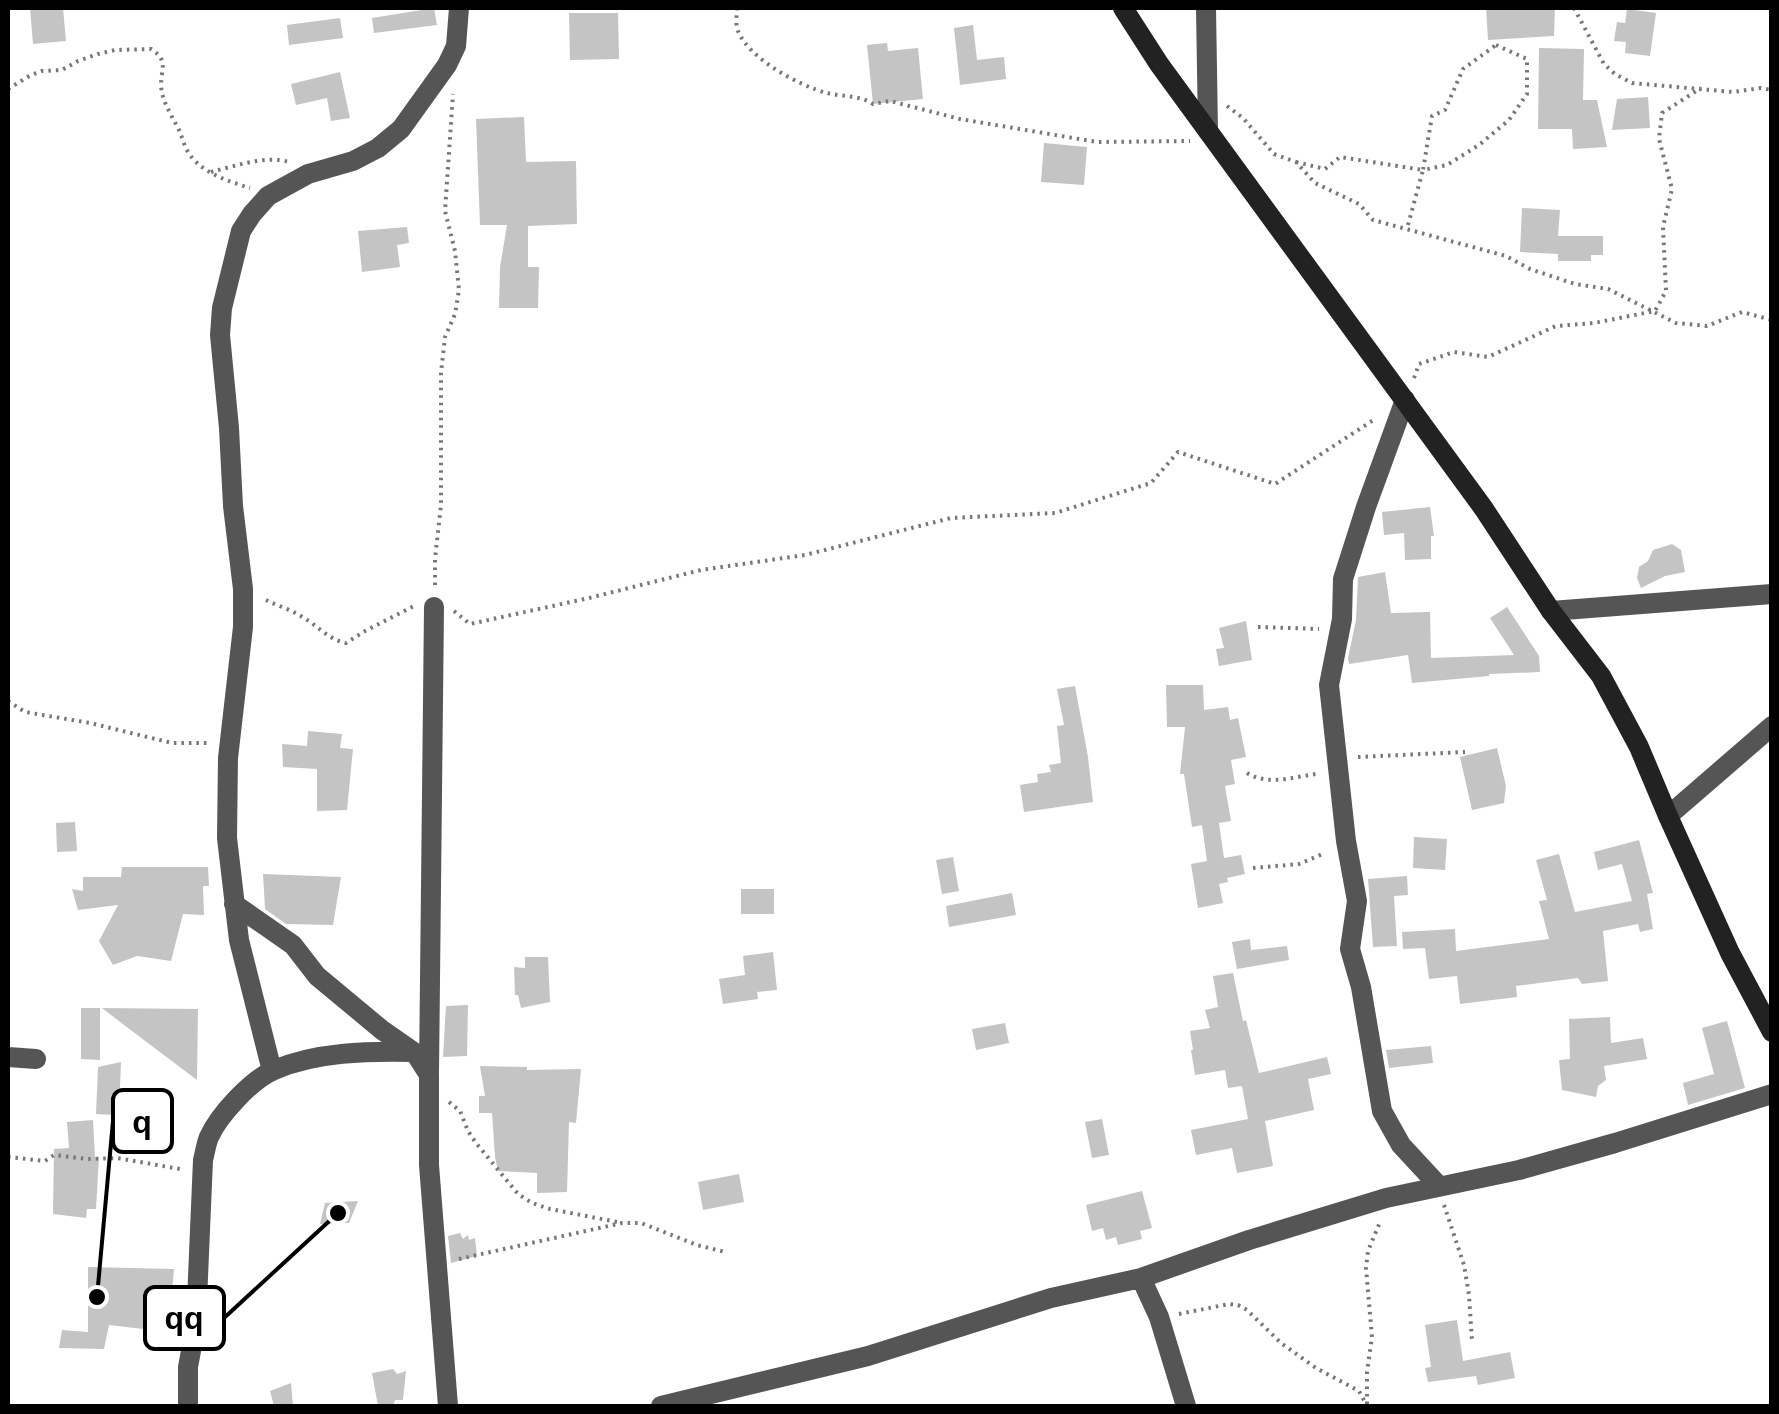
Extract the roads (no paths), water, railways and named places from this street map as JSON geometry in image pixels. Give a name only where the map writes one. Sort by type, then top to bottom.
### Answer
[{"type":"street","points":[[272,1071],[239,940],[228,838],[228,758],[244,627],[244,590],[233,506],[220,335],[222,308],[240,231],[268,196],[308,174],[353,161],[402,130],[447,66],[456,46],[459,8]]},
{"type":"street","points":[[1124,8],[1159,64],[1484,509],[1551,612],[1601,676],[1639,747],[1730,953],[1772,1032]]},
{"type":"street","points":[[1206,8],[1212,136]]},
{"type":"street","points":[[1405,400],[1343,579],[1342,619],[1329,684],[1346,841],[1357,902],[1350,950],[1361,987],[1382,1111],[1401,1145],[1440,1186]]},
{"type":"street","points":[[1551,612],[1772,594]]},
{"type":"street","points":[[434,601],[428,1165],[448,1406]]},
{"type":"street","points":[[1668,816],[1772,726]]},
{"type":"street","points":[[234,904],[293,945],[317,976],[415,1052],[429,1081]]},
{"type":"street","points":[[188,1406],[188,1366],[196,1324],[202,1174],[209,1138],[223,1115],[254,1082],[272,1071],[340,1054],[415,1052]]},
{"type":"street","points":[[8,1057],[36,1059]]},
{"type":"street","points":[[661,1406],[868,1356],[1051,1298],[1141,1278],[1386,1198],[1518,1170],[1772,1094]]},
{"type":"street","points":[[1141,1278],[1159,1316],[1186,1406]]},
{"type":"place","name":"qq","points":[[338,1213]]},
{"type":"place","name":"q","points":[[97,1297]]}]
